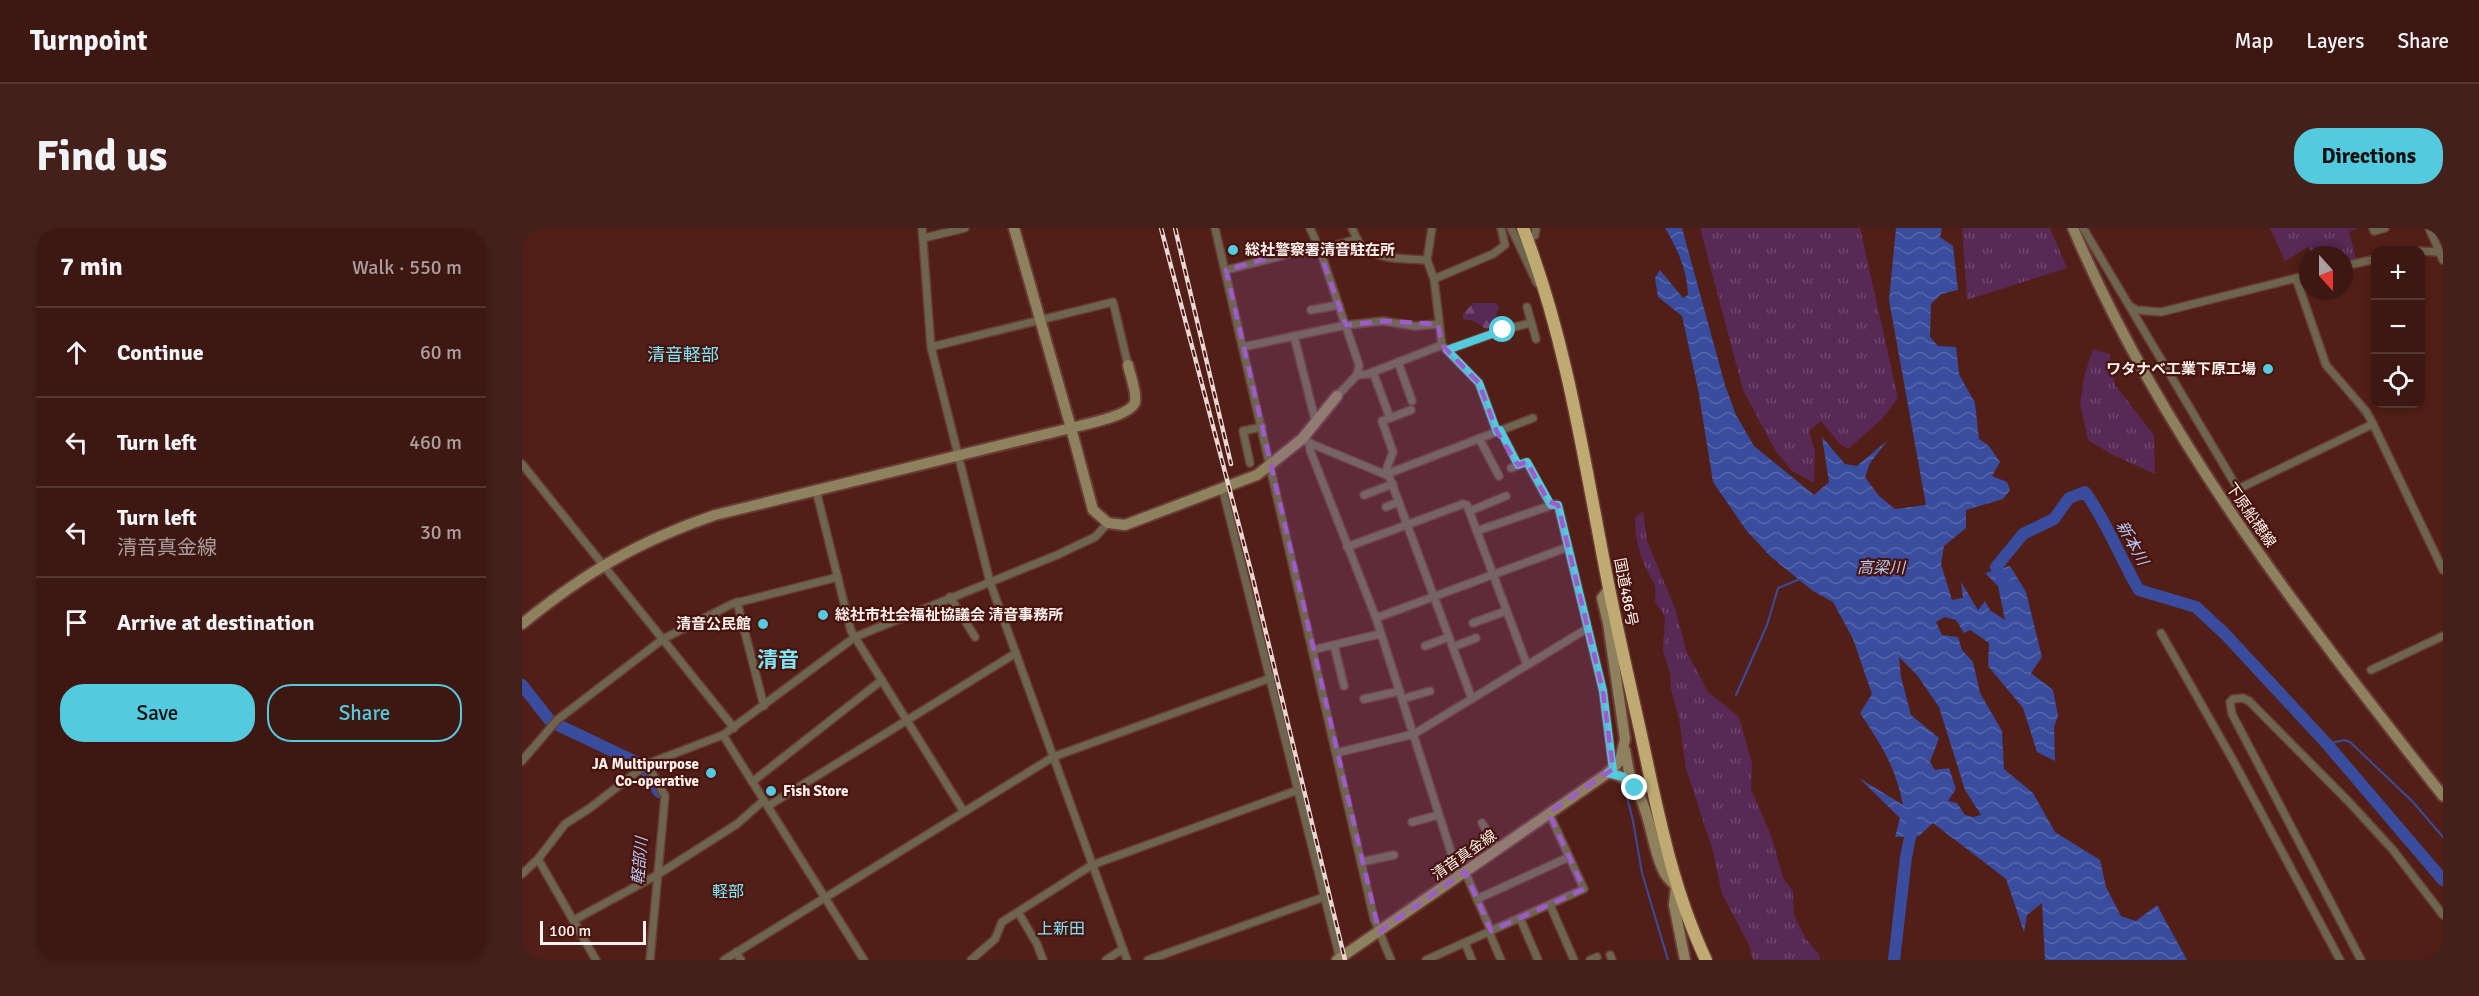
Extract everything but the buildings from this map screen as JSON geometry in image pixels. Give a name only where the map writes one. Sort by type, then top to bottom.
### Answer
[{"type":"highway","name":"国道486号","points":[[1525,234],[1549,300],[1566,367],[1609,589],[1650,779],[1676,886],[1706,960]]},
{"type":"street","points":[[922,228],[931,347],[990,582],[1127,960]]},
{"type":"street","points":[[924,238],[965,228]]},
{"type":"street","points":[[1014,228],[1093,510],[1108,523],[1125,525],[1222,487],[1244,482],[1306,441],[1316,423],[1357,375],[1359,365],[1319,247],[1310,228]]},
{"type":"street","points":[[1215,228],[1360,862],[1379,932],[1391,960]]},
{"type":"street","points":[[1352,228],[1364,248],[1376,254],[1427,260]]},
{"type":"street","points":[[1432,228],[1427,260],[1434,279],[1438,324],[1444,347],[1479,383],[1515,467],[1527,462],[1551,505]]},
{"type":"street","points":[[1434,279],[1493,254],[1504,245],[1501,228]]},
{"type":"street","points":[[1511,228],[1540,290],[1549,300]]},
{"type":"street","points":[[1525,234],[1535,235],[1536,228]]},
{"type":"street","name":"下原船穂線","points":[[2073,228],[2097,286],[2178,433],[2226,506],[2314,630],[2443,796]]},
{"type":"street","points":[[2083,228],[2238,489],[2371,424]]},
{"type":"street","points":[[2373,228],[2374,231],[2385,228]]},
{"type":"street","points":[[2429,228],[2443,260]]},
{"type":"street","points":[[1226,270],[1357,239]]},
{"type":"street","points":[[2425,251],[2439,252]]},
{"type":"street","points":[[2353,264],[2371,260]]},
{"type":"street","points":[[2130,306],[2137,310],[2161,312],[2299,277]]},
{"type":"street","points":[[2296,278],[2326,364],[2366,411],[2443,570]]},
{"type":"street","points":[[522,624],[602,564],[673,530],[704,519],[816,490],[1122,414],[1132,409],[1136,400],[1113,302],[931,347]]},
{"type":"street","points":[[1311,310],[1339,305]]},
{"type":"street","points":[[1527,307],[1536,339]]},
{"type":"street","points":[[1243,347],[1346,326],[1383,321],[1415,326],[1438,324]]},
{"type":"street","points":[[1357,375],[1373,372],[1444,347],[1531,324]]},
{"type":"street","points":[[1294,336],[1316,423]]},
{"type":"street","points":[[1398,362],[1412,401]]},
{"type":"street","points":[[1373,372],[1390,418]]},
{"type":"street","points":[[1386,473],[1393,452],[1382,421],[1411,410]]},
{"type":"street","points":[[1386,473],[1533,418]]},
{"type":"street","points":[[1250,463],[1243,431],[1262,427]]},
{"type":"street","points":[[1479,438],[1499,476]]},
{"type":"street","points":[[1306,441],[1386,473],[1400,502],[1472,699]]},
{"type":"street","points":[[1306,441],[1376,618],[1439,815],[1462,874],[1477,899],[1501,960]]},
{"type":"street","points":[[522,464],[734,728]]},
{"type":"street","points":[[1364,495],[1393,484]]},
{"type":"street","points":[[1222,487],[1339,959]]},
{"type":"street","points":[[816,490],[851,631],[964,812]]},
{"type":"street","points":[[1470,511],[1506,496]]},
{"type":"street","points":[[1386,507],[1400,502]]},
{"type":"street","points":[[1347,547],[1463,504],[1467,505],[1527,665]]},
{"type":"street","points":[[1477,531],[1551,505],[1558,505],[1603,691],[1610,771],[1631,783],[1641,800],[1674,905],[1685,960]]},
{"type":"street","points":[[522,874],[538,859],[565,824],[590,808],[647,764],[723,735],[855,637],[1098,536],[1108,523]]},
{"type":"street","points":[[1376,618],[1568,547]]},
{"type":"street","points":[[522,761],[557,720],[663,639],[737,602],[838,577]]},
{"type":"street","points":[[1609,589],[1602,598],[1608,623],[1631,783]]},
{"type":"street","points":[[950,597],[975,637]]},
{"type":"street","points":[[737,602],[764,706]]},
{"type":"street","points":[[1473,623],[1506,611]]},
{"type":"street","points":[[1336,753],[1414,734],[1588,628]]},
{"type":"street","points":[[2161,633],[2234,762],[2340,960]]},
{"type":"street","points":[[1312,650],[1380,634]]},
{"type":"street","points":[[2372,670],[2443,636]]},
{"type":"street","points":[[1425,646],[1449,638]]},
{"type":"street","points":[[1453,647],[1476,638]]},
{"type":"street","points":[[1334,645],[1344,686]]},
{"type":"street","points":[[574,920],[656,875],[766,803],[1016,653]]},
{"type":"street","points":[[724,960],[1053,757],[1271,678]]},
{"type":"street","points":[[752,782],[882,680]]},
{"type":"street","points":[[1364,699],[1400,691]]},
{"type":"street","points":[[1402,699],[1430,691]]},
{"type":"street","points":[[2361,960],[2232,714],[2230,702],[2233,699],[2243,698],[2248,701],[2333,786],[2392,850],[2443,915]]},
{"type":"street","points":[[723,735],[864,960]]},
{"type":"street","name":"清音真金線","points":[[1339,959],[1610,771],[1620,761],[1625,747]]},
{"type":"street","points":[[647,764],[665,796],[650,960]]},
{"type":"street","points":[[971,960],[995,939],[1002,922],[1092,865],[1298,790]]},
{"type":"street","points":[[1426,960],[1442,957],[1465,943],[1584,889],[1549,813]]},
{"type":"street","points":[[1412,822],[1439,815]]},
{"type":"street","points":[[1482,823],[1498,849]]},
{"type":"street","points":[[1360,862],[1394,855]]},
{"type":"street","points":[[1477,899],[1569,858]]},
{"type":"street","points":[[538,859],[596,960]]},
{"type":"street","points":[[1664,872],[1676,886],[1674,905]]},
{"type":"street","points":[[1148,960],[1324,897]]},
{"type":"street","points":[[1550,905],[1574,960]]},
{"type":"street","points":[[1018,912],[1037,944],[1043,960]]},
{"type":"street","points":[[1520,918],[1538,960]]},
{"type":"street","points":[[1465,943],[1472,960]]},
{"type":"street","points":[[1106,960],[1123,949]]},
{"type":"street","points":[[736,952],[741,960]]},
{"type":"highlighted area","points":[[1317,244],[1346,325],[1383,321],[1438,324],[1442,345],[1479,383],[1497,432],[1518,465],[1527,462],[1548,501],[1558,505],[1603,691],[1613,769],[1549,813],[1584,889],[1491,931],[1465,872],[1379,932],[1226,270]]},
{"type":"green space","points":[[1700,228],[1860,228],[1898,398],[1882,419],[1848,449],[1840,444],[1821,421],[1809,431],[1815,452],[1814,483],[1792,471],[1775,450],[1743,390]]},
{"type":"green space","points":[[1962,228],[2050,228],[2067,268],[1967,300]]},
{"type":"green space","points":[[2270,228],[2358,228],[2349,232],[2353,246],[2299,246],[2299,252],[2285,261]]},
{"type":"green space","points":[[1473,303],[1495,303],[1499,307],[1494,326],[1486,329],[1473,321],[1463,319],[1463,314]]},
{"type":"green space","points":[[2093,349],[2109,354],[2115,385],[2154,435],[2155,474],[2111,454],[2088,440],[2080,404],[2084,377]]},
{"type":"green space","points":[[1643,511],[1647,541],[1676,611],[1686,650],[1708,692],[1739,717],[1752,763],[1751,789],[1772,838],[1783,878],[1793,891],[1794,915],[1806,939],[1819,954],[1820,960],[1753,960],[1749,945],[1722,894],[1713,851],[1686,769],[1670,672],[1663,652],[1665,616],[1655,602],[1655,586],[1637,542],[1635,518]]},
{"type":"water","name":"高梁川","points":[[1665,228],[1682,228],[1725,385],[1736,415],[1754,446],[1814,495],[1829,482],[1822,437],[1845,464],[1857,466],[1888,440],[1870,463],[1865,477],[1879,496],[1895,509],[1926,505],[1889,300],[1896,228],[1942,228],[1940,237],[1953,246],[1958,290],[1941,294],[1931,304],[1930,337],[1938,346],[1956,347],[1959,374],[1975,403],[1979,439],[1989,446],[2000,462],[1992,476],[2007,482],[2010,490],[2003,499],[1966,510],[1966,528],[1944,546],[1941,564],[1952,600],[1963,598],[1961,582],[1978,610],[1985,601],[1990,610],[2005,620],[1998,586],[1985,573],[2010,566],[2026,592],[2042,657],[2031,673],[2053,690],[2058,716],[2054,727],[2055,761],[2037,752],[2023,708],[1988,666],[1989,643],[1970,630],[1964,633],[1956,620],[1945,617],[1936,622],[1942,635],[1958,637],[1962,650],[1973,662],[1980,693],[2002,731],[2004,769],[2033,793],[2055,832],[2100,860],[2106,887],[2121,916],[2136,921],[2157,905],[2187,960],[2045,960],[2042,903],[2027,915],[2024,932],[2006,879],[1933,823],[1919,836],[1895,837],[1900,818],[1859,778],[1903,805],[1887,757],[1860,713],[1872,694],[1853,639],[1833,602],[1813,591],[1771,557],[1746,530],[1713,482],[1698,389],[1682,316],[1658,297],[1655,278],[1660,270],[1683,298],[1688,295],[1684,269]],"holes":[[[1899,657],[1917,675],[1939,707],[1965,790],[1981,815],[1973,817],[1965,815],[1957,803],[1948,801],[1956,789],[1949,768],[1935,770],[1930,762],[1939,738],[1911,715],[1901,677]]]},
{"type":"waterway","points":[[2294,284],[2297,291]]},
{"type":"waterway","points":[[2316,347],[2321,362]]},
{"type":"waterway","points":[[2343,390],[2366,418]]},
{"type":"waterway","name":"新本川","points":[[2004,582],[1996,567],[2023,534],[2054,519],[2069,498],[2085,492],[2100,515],[2139,590],[2196,607],[2225,634],[2327,744],[2443,880]]},
{"type":"waterway","points":[[1736,695],[1767,625],[1778,588],[1800,579]]},
{"type":"waterway","name":"軽部川","points":[[522,685],[551,722]]},
{"type":"waterway","name":"軽部川","points":[[558,725],[642,765]]},
{"type":"waterway","points":[[2327,744],[2344,740],[2350,742],[2413,802],[2443,837]]},
{"type":"waterway","name":"軽部川","points":[[646,770],[659,792]]},
{"type":"waterway","points":[[1625,789],[1642,873],[1668,960]]},
{"type":"waterway","points":[[1894,960],[1906,857],[1913,823]]},
{"type":"railway","points":[[1161,228],[1252,575],[1345,960]]},
{"type":"railway","points":[[1175,228],[1231,464]]},
{"type":"place","name":"総社警察署清音駐在所","points":[[1233,250]]},
{"type":"place","name":"ワタナベ工業下原工場","points":[[2268,369]]},
{"type":"place","name":"総社市社会福祉協議会 清音事務所","points":[[823,615]]},
{"type":"place","name":"清音公民館","points":[[763,624]]},
{"type":"place","name":"JA Multipurpose Co-operative","points":[[711,773]]},
{"type":"place","name":"Fish Store","points":[[771,791]]},
{"type":"district","name":"清音軽部","points":[[683,355]]},
{"type":"district","name":"清音","points":[[778,660]]},
{"type":"district","name":"軽部","points":[[728,892]]},
{"type":"district","name":"上新田","points":[[1061,929]]},
{"type":"route","points":[[1503,330],[1447,350],[1479,383],[1497,432],[1500,430],[1518,465],[1527,462],[1551,505],[1558,505],[1603,691],[1613,770],[1608,773],[1624,777],[1635,788]]}]
